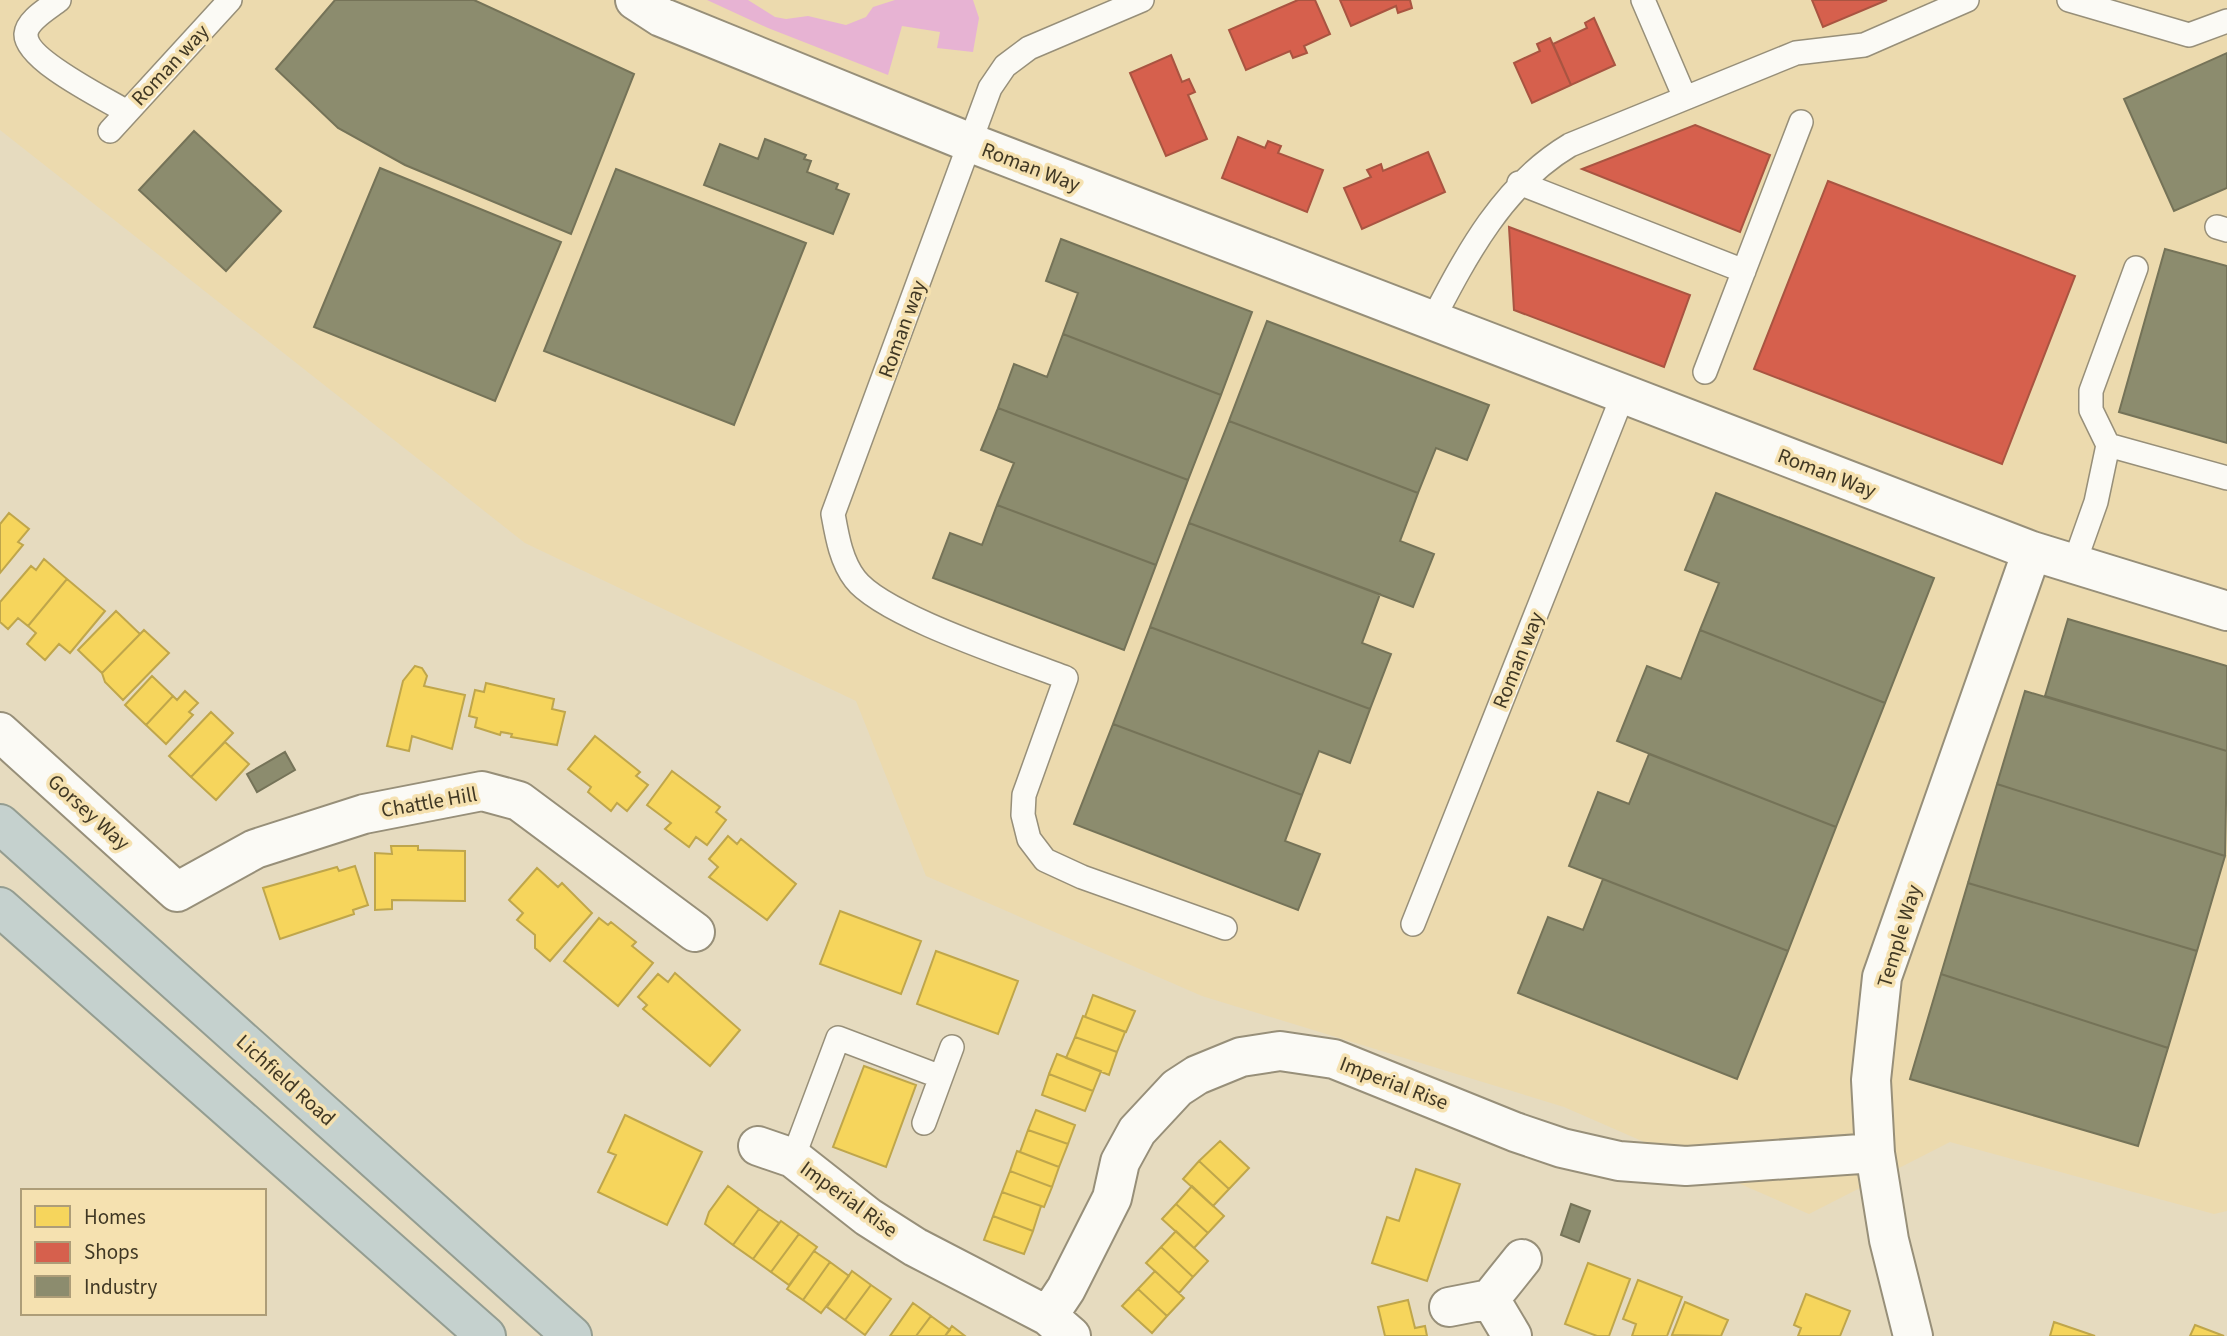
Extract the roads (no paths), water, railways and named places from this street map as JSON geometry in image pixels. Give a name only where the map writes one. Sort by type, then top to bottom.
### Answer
[{"type":"highway","name":"Lichfield Road","points":[[0,824],[572,1336]]},
{"type":"highway","points":[[0,907],[486,1336]]},
{"type":"street","name":"Roman Way","points":[[635,0],[661,17],[971,144],[1623,395],[2032,551],[2227,611]]},
{"type":"street","name":"Temple Way","points":[[1913,1336],[1889,1240],[1875,1153],[1871,1080],[1882,976],[2032,551]]},
{"type":"street","name":"Gorsey Way","points":[[0,732],[177,892]]},
{"type":"street","name":"Chattle Hill","points":[[177,892],[255,849],[364,814],[482,791],[519,801],[695,932]]},
{"type":"street","name":"Imperial Rise","points":[[776,1152],[915,1247],[1060,1326],[1072,1278],[1107,1210],[1121,1162],[1137,1131],[1177,1088],[1198,1075],[1241,1057],[1280,1051],[1334,1059],[1527,1136],[1562,1148],[1619,1161],[1686,1166],[1875,1153]]},
{"type":"street","points":[[1449,1307],[1490,1299],[1522,1259]]},
{"type":"street","points":[[1490,1299],[1512,1336]]},
{"type":"lane","points":[[60,0],[31,22],[26,34],[30,47],[49,65],[127,112]]},
{"type":"lane","name":"Roman way","points":[[110,131],[230,0]]},
{"type":"lane","name":"Roman way","points":[[1142,0],[1029,48],[1004,66],[990,88],[833,514],[838,545],[855,579],[884,606],[1066,678],[1024,795],[1023,815],[1029,839],[1045,860],[1082,877],[1224,928]]},
{"type":"lane","points":[[1643,0],[1685,98]]},
{"type":"lane","points":[[1432,321],[1466,256],[1519,183],[1542,162],[1570,145],[1796,53],[1864,45],[1967,0]]},
{"type":"lane","points":[[2070,0],[2189,35],[2227,22]]},
{"type":"lane","points":[[1705,372],[1801,122]]},
{"type":"lane","points":[[1519,183],[1744,271]]},
{"type":"lane","points":[[2074,564],[2096,502],[2108,445],[2091,410],[2091,391],[2136,268]]},
{"type":"lane","name":"Roman way","points":[[1413,925],[1623,395]]},
{"type":"lane","points":[[2108,445],[2227,478]]},
{"type":"lane","points":[[776,1152],[838,1038],[941,1077]]},
{"type":"lane","points":[[925,1123],[952,1047]]}]
